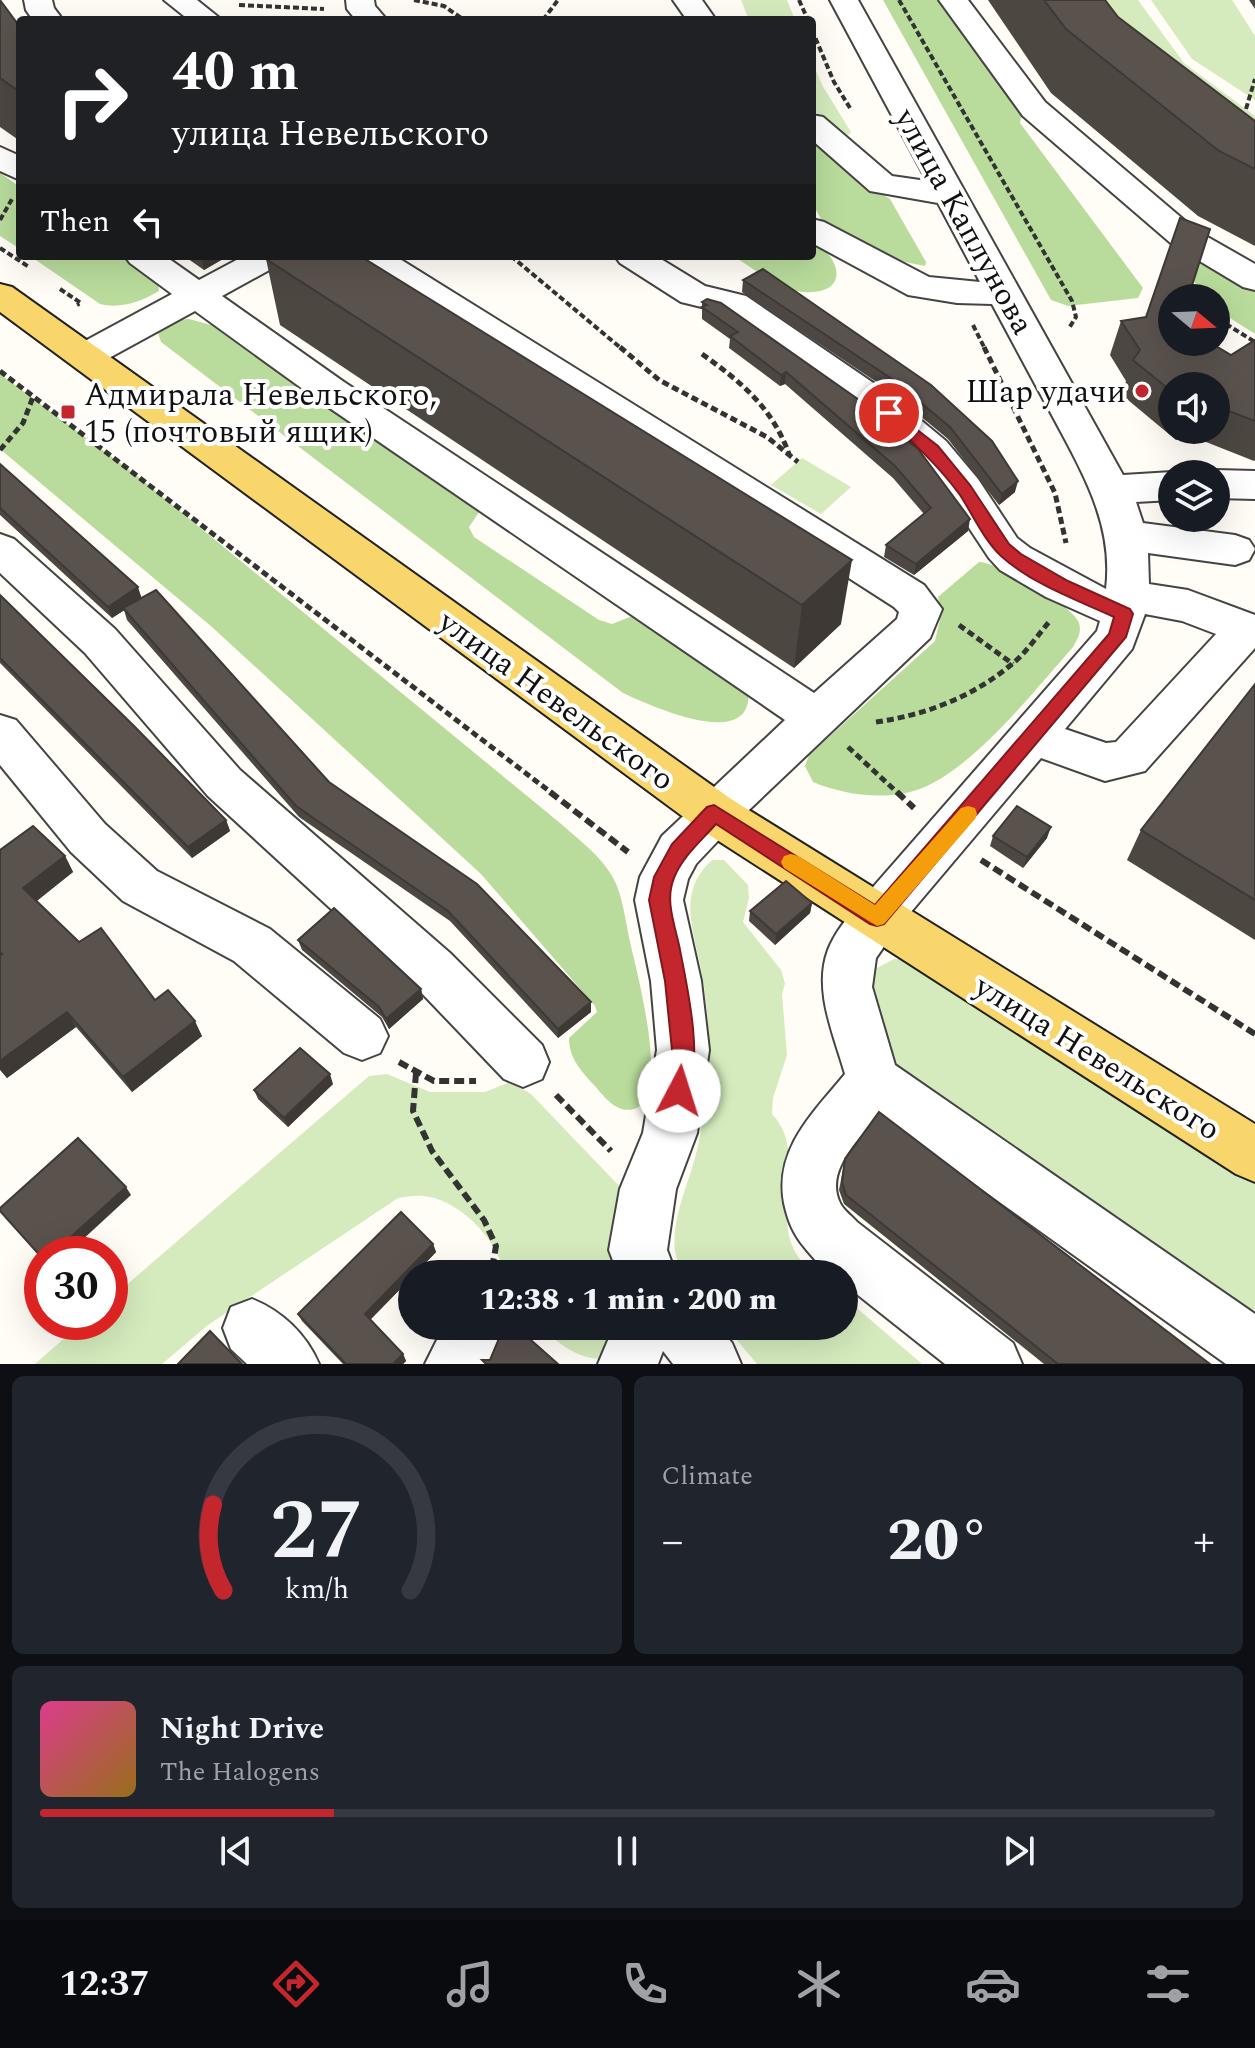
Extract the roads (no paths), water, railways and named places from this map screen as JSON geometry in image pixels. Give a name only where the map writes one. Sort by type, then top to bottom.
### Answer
[{"type":"main road","name":"улица Невельского","points":[[0,295],[714,813],[1255,1155]]},
{"type":"street","points":[[178,0],[202,16]]},
{"type":"street","name":"улица Каплунова","points":[[844,0],[1111,489],[1127,536],[1126,605],[1117,637],[877,917],[852,952],[847,987],[873,1080]]},
{"type":"street","points":[[953,0],[1034,109],[1185,238],[1255,279]]},
{"type":"street","points":[[816,127],[882,184],[950,195]]},
{"type":"street","points":[[816,231],[920,287],[1005,293]]},
{"type":"street","points":[[148,260],[331,391],[818,719]]},
{"type":"street","points":[[85,356],[263,260]]},
{"type":"street","points":[[377,260],[897,589],[921,609],[915,627],[714,813],[679,850],[664,877],[659,900],[676,981],[683,1050],[670,1133],[648,1189],[638,1250],[642,1260]]},
{"type":"street","points":[[638,260],[685,290],[734,304],[875,402],[932,450],[964,489],[1003,548],[1035,572],[1061,586],[1126,605],[1188,606],[1250,631],[1129,758],[1105,762],[1033,736]]},
{"type":"street","points":[[1230,484],[1255,485]]},
{"type":"street","points":[[1111,489],[1158,487]]},
{"type":"street","points":[[1127,536],[1245,538]]},
{"type":"street","points":[[1188,606],[1245,538]]},
{"type":"street","points":[[0,549],[100,641],[224,783],[432,969],[523,1062]]},
{"type":"street","points":[[0,733],[88,838],[140,886],[252,945],[362,1036]]},
{"type":"street","points":[[992,1364],[837,1242],[815,1217],[808,1182],[815,1153],[873,1080],[1255,1351],[1249,1364]]},
{"type":"street","points":[[455,1364],[467,1347],[468,1340]]},
{"type":"street","points":[[628,1364],[637,1340]]},
{"type":"street","points":[[691,1340],[711,1364]]},
{"type":"place","name":"Шар удачи","points":[[1142,391]]},
{"type":"place","name":"Адмирала Невельского, 15 (почтовый ящик)","points":[[68,412]]}]
